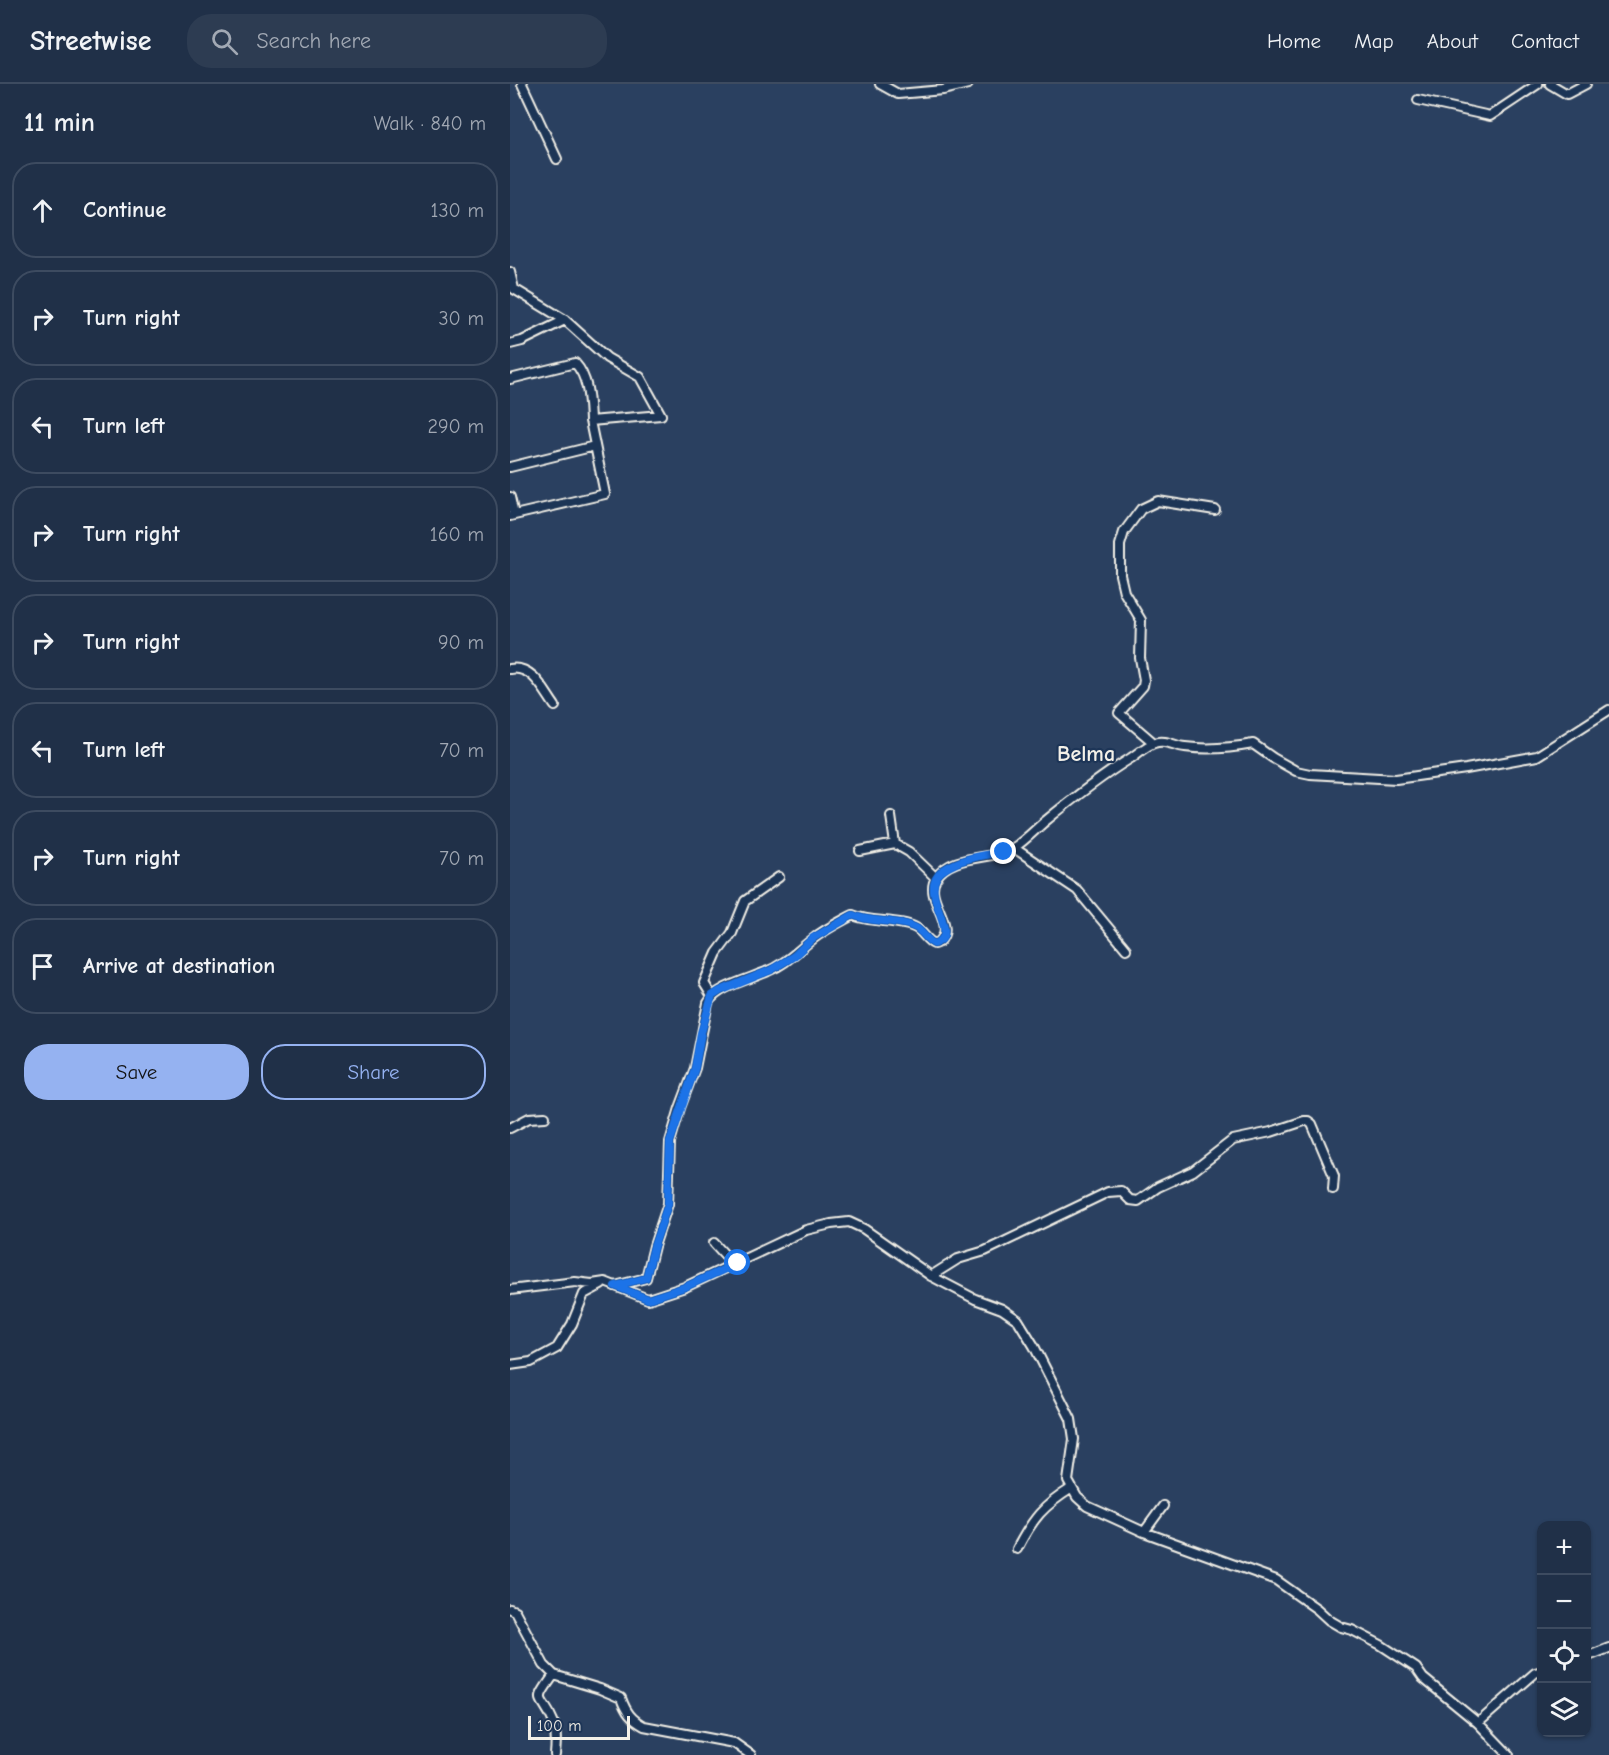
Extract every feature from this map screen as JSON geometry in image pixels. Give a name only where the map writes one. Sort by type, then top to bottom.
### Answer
[{"type":"street","points":[[522,84],[557,159]]},
{"type":"street","points":[[880,84],[898,94],[943,90],[968,84]]},
{"type":"street","points":[[1418,99],[1490,116],[1538,84]]},
{"type":"street","points":[[1550,84],[1567,94],[1586,84]]},
{"type":"street","points":[[510,272],[514,289],[565,320],[607,358],[640,377],[661,415],[590,421]]},
{"type":"street","points":[[510,344],[522,341],[565,320]]},
{"type":"street","points":[[510,379],[575,363],[582,370],[589,397],[590,421],[605,494],[512,515],[510,497]]},
{"type":"street","points":[[510,467],[595,446]]},
{"type":"street","points":[[1154,743],[1119,713],[1143,686],[1140,658],[1141,620],[1124,592],[1120,574],[1120,544],[1128,524],[1141,509],[1158,501],[1215,510]]},
{"type":"street","points":[[510,669],[515,668],[533,674],[555,706]]},
{"type":"street","points":[[615,1286],[646,1278],[668,1204],[670,1142],[695,1068],[701,1033],[712,996],[720,991],[771,970],[794,956],[813,938],[853,915],[916,928],[929,942],[934,944],[939,942],[944,935],[944,925],[933,893],[933,886],[942,871],[967,859],[1014,848],[1117,766],[1154,743],[1168,742],[1182,747],[1211,749],[1253,744],[1296,771],[1310,774],[1396,779],[1537,756],[1609,710]]},
{"type":"street","points":[[891,816],[895,844]]},
{"type":"street","points":[[860,851],[895,844],[909,852],[936,878]]},
{"type":"street","points":[[1014,848],[1077,890],[1126,949]]},
{"type":"street","points":[[712,996],[704,983],[717,953],[732,933],[745,901],[779,876]]},
{"type":"street","points":[[510,1128],[529,1118],[545,1117]]},
{"type":"street","points":[[931,1276],[958,1259],[995,1246],[1108,1192],[1121,1191],[1133,1202],[1138,1201],[1158,1187],[1193,1171],[1233,1140],[1271,1132],[1304,1121],[1312,1124],[1332,1169],[1333,1189]]},
{"type":"street","points":[[510,1290],[575,1282],[592,1284],[605,1282],[648,1299],[685,1287],[806,1230],[849,1222],[864,1229],[931,1276],[975,1299],[1002,1309],[1018,1320],[1034,1346],[1071,1419],[1074,1438],[1068,1481],[1077,1497],[1087,1506],[1144,1532],[1276,1581],[1341,1628],[1362,1635],[1416,1668],[1423,1678],[1478,1723],[1509,1755]]},
{"type":"street","points":[[714,1244],[734,1265]]},
{"type":"street","points":[[510,1365],[531,1362],[557,1348],[572,1324],[584,1294],[605,1282]]},
{"type":"street","points":[[1017,1549],[1032,1521],[1051,1501],[1072,1488]]},
{"type":"street","points":[[1144,1532],[1163,1506]]},
{"type":"street","points":[[510,1609],[515,1611],[544,1665],[554,1676],[621,1698],[633,1720],[644,1726],[734,1743],[751,1755]]},
{"type":"street","points":[[1591,1655],[1609,1648]]},
{"type":"street","points":[[1478,1723],[1537,1672]]},
{"type":"street","points":[[554,1676],[542,1692],[541,1700],[553,1722],[556,1739],[555,1755]]},
{"type":"district","name":"Belma","points":[[1086,753]]},
{"type":"route","points":[[738,1263],[685,1287],[648,1299],[615,1286],[646,1278],[668,1204],[670,1142],[695,1068],[708,1003],[712,996],[771,970],[794,956],[813,938],[853,915],[916,928],[929,942],[934,944],[939,942],[943,939],[944,925],[933,893],[936,878],[942,871],[967,859],[1004,852]]}]
